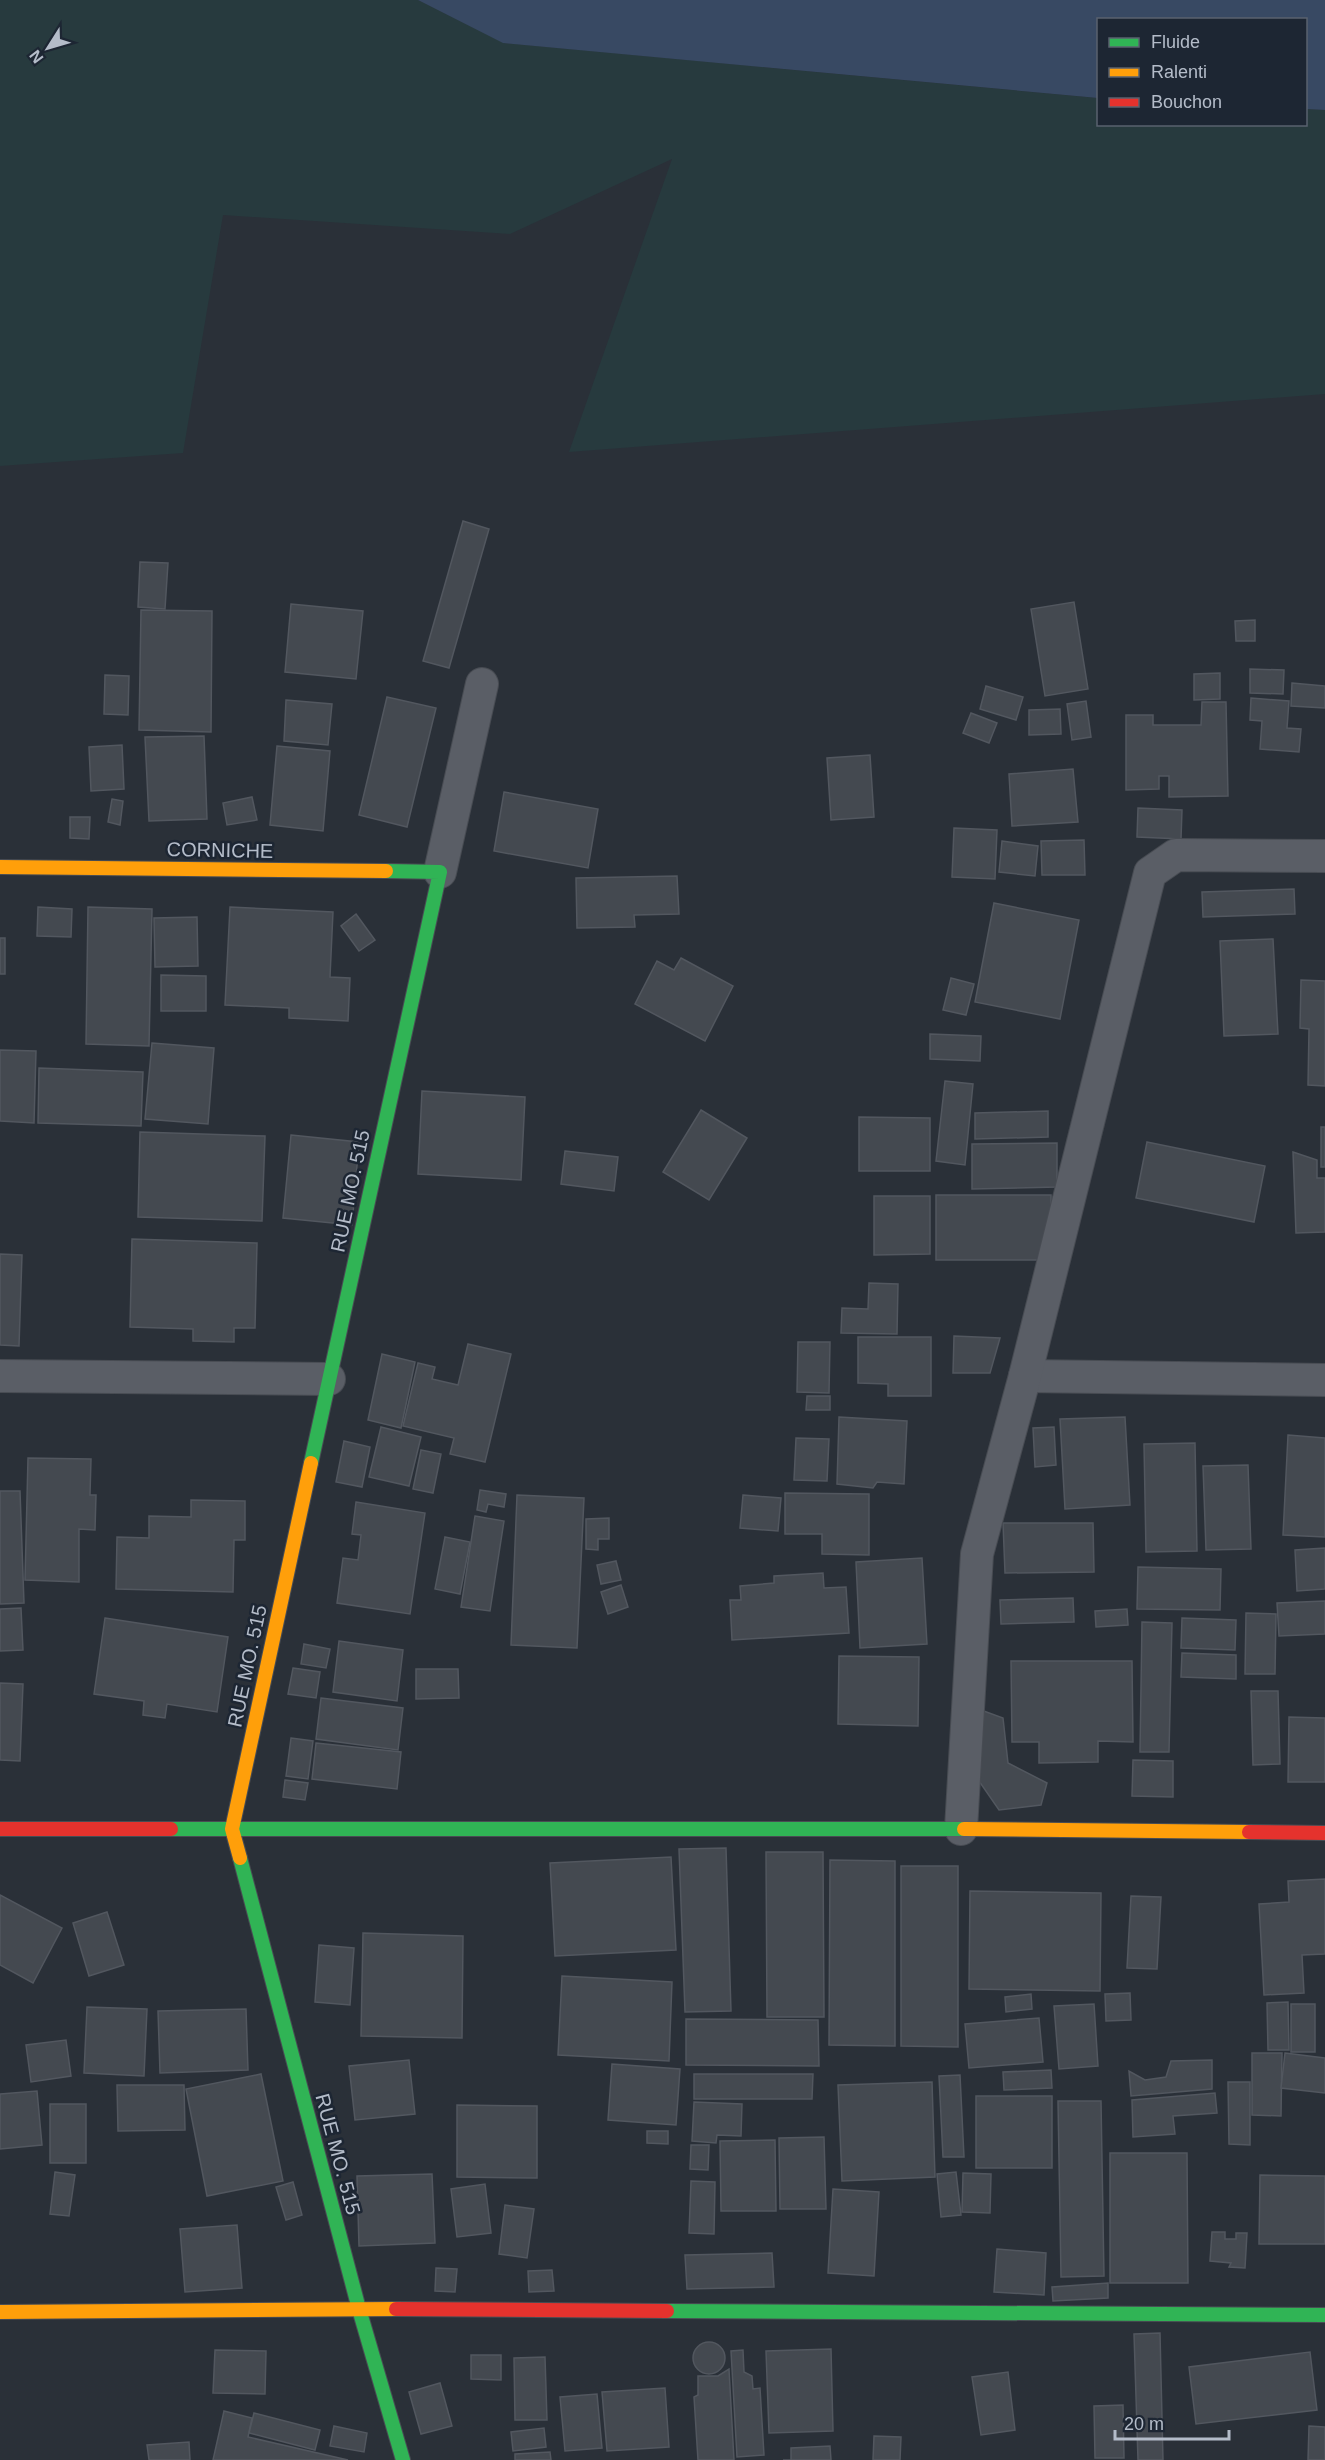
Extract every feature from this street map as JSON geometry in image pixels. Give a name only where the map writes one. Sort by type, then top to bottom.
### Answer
[{"type":"street","points":[[440,872],[482,684]]},
{"type":"street","points":[[961,1829],[977,1554],[1025,1377],[1150,873],[1176,855],[1325,856]]},
{"type":"street","name":"CORNICHE","points":[[0,867],[440,872]]},
{"type":"street","name":"RUE MO. 515","points":[[403,2460],[359,2309],[232,1829],[440,872]]},
{"type":"street","points":[[0,1376],[328,1379]]},
{"type":"street","points":[[1025,1377],[1325,1380]]},
{"type":"street","points":[[0,1829],[961,1829],[1325,1833]]},
{"type":"street","points":[[0,2312],[359,2309],[1325,2316]]},
{"type":"green space","points":[[0,0],[418,0],[504,43],[1097,98],[1097,126],[1307,126],[1307,109],[1325,110],[1325,394],[569,452],[672,159],[510,234],[223,215],[183,453],[0,466]]},
{"type":"water","points":[[418,0],[1325,0],[1325,110],[1307,109],[1307,18],[1097,18],[1097,98],[503,43]]},
{"type":"building","points":[[463,521],[489,529],[449,668],[423,661]]},
{"type":"building","points":[[140,562],[168,563],[165,609],[138,607]]},
{"type":"building","points":[[1074,602],[1088,689],[1045,696],[1031,609]]},
{"type":"building","points":[[291,604],[363,611],[356,679],[285,672]]},
{"type":"building","points":[[141,610],[212,611],[211,732],[139,730]]},
{"type":"building","points":[[1255,620],[1255,641],[1236,641],[1235,621]]},
{"type":"building","points":[[1250,669],[1284,670],[1283,694],[1250,693]]},
{"type":"building","points":[[1220,673],[1220,699],[1194,700],[1194,674]]},
{"type":"building","points":[[105,675],[129,676],[128,715],[104,714]]},
{"type":"building","points":[[1292,683],[1325,686],[1325,708],[1291,706]]},
{"type":"building","points":[[986,686],[1023,697],[1016,720],[980,709]]},
{"type":"building","points":[[387,697],[436,708],[407,827],[359,815]]},
{"type":"building","points":[[1251,698],[1289,701],[1287,728],[1301,729],[1299,752],[1260,749],[1262,721],[1250,720]]},
{"type":"building","points":[[286,700],[332,704],[328,745],[284,741]]},
{"type":"building","points":[[1086,701],[1091,737],[1072,740],[1067,704]]},
{"type":"building","points":[[1202,702],[1226,702],[1228,796],[1169,797],[1169,776],[1159,776],[1159,789],[1126,790],[1126,715],[1153,715],[1153,725],[1201,725]]},
{"type":"building","points":[[1060,709],[1061,734],[1029,735],[1029,710]]},
{"type":"building","points":[[971,713],[997,723],[989,743],[963,733]]},
{"type":"building","points":[[204,736],[207,819],[149,821],[145,737]]},
{"type":"building","points":[[122,745],[124,789],[91,791],[89,747]]},
{"type":"building","points":[[277,746],[330,751],[323,831],[270,825]]},
{"type":"building","points":[[870,755],[874,817],[831,820],[827,758]]},
{"type":"building","points":[[1073,769],[1078,822],[1012,826],[1009,774]]},
{"type":"building","points":[[504,792],[598,809],[588,868],[494,851]]},
{"type":"building","points":[[252,797],[257,820],[227,825],[223,803]]},
{"type":"building","points":[[112,799],[123,801],[120,825],[108,822]]},
{"type":"building","points":[[1138,808],[1182,810],[1181,839],[1137,837]]},
{"type":"building","points":[[70,817],[90,817],[89,839],[70,838]]},
{"type":"building","points":[[954,828],[997,830],[995,879],[952,877]]},
{"type":"building","points":[[1084,840],[1085,875],[1042,875],[1041,841]]},
{"type":"building","points":[[1002,841],[1038,846],[1035,876],[999,872]]},
{"type":"building","points":[[677,876],[679,914],[634,915],[635,927],[577,928],[576,878]]},
{"type":"building","points":[[1294,889],[1295,914],[1203,917],[1202,892]]},
{"type":"building","points":[[994,903],[1079,920],[1060,1019],[975,1002]]},
{"type":"building","points":[[38,907],[72,909],[71,937],[37,936]]},
{"type":"building","points":[[88,907],[152,909],[149,1046],[86,1044]]},
{"type":"building","points":[[230,907],[333,912],[330,977],[350,978],[348,1021],[289,1018],[289,1008],[225,1005]]},
{"type":"building","points":[[356,914],[375,940],[359,951],[341,926]]},
{"type":"building","points":[[197,917],[198,966],[155,967],[154,918]]},
{"type":"building","points":[[0,938],[5,938],[5,974],[0,974]]},
{"type":"building","points":[[1273,939],[1278,1034],[1224,1036],[1220,941]]},
{"type":"building","points":[[681,958],[733,986],[705,1041],[635,1004],[657,961],[674,970]]},
{"type":"building","points":[[161,975],[206,976],[206,1011],[161,1011]]},
{"type":"building","points":[[951,978],[974,984],[966,1015],[943,1010]]},
{"type":"building","points":[[1301,980],[1325,981],[1325,1086],[1308,1085],[1309,1029],[1300,1028]]},
{"type":"building","points":[[930,1034],[981,1036],[980,1061],[930,1059]]},
{"type":"building","points":[[152,1043],[214,1048],[208,1124],[145,1119]]},
{"type":"building","points":[[0,1050],[36,1051],[34,1123],[0,1121]]},
{"type":"building","points":[[39,1068],[143,1072],[141,1126],[38,1123]]},
{"type":"building","points":[[945,1081],[973,1084],[965,1165],[936,1161]]},
{"type":"building","points":[[422,1091],[525,1097],[521,1180],[418,1174]]},
{"type":"building","points":[[701,1110],[747,1138],[709,1200],[663,1172]]},
{"type":"building","points":[[1048,1111],[1048,1137],[975,1139],[975,1113]]},
{"type":"building","points":[[859,1117],[930,1118],[930,1171],[859,1171]]},
{"type":"building","points":[[1321,1127],[1325,1127],[1325,1167],[1321,1167]]},
{"type":"building","points":[[140,1132],[265,1136],[262,1221],[138,1217]]},
{"type":"building","points":[[291,1135],[359,1142],[352,1225],[283,1218]]},
{"type":"building","points":[[1147,1142],[1265,1166],[1254,1222],[1136,1198]]},
{"type":"building","points":[[1057,1143],[1057,1187],[972,1189],[972,1144]]},
{"type":"building","points":[[565,1151],[618,1157],[614,1191],[561,1184]]},
{"type":"building","points":[[1293,1152],[1317,1160],[1317,1178],[1325,1178],[1325,1232],[1296,1233]]},
{"type":"building","points":[[936,1195],[1051,1195],[1052,1260],[936,1260]]},
{"type":"building","points":[[874,1196],[930,1196],[930,1254],[874,1255]]},
{"type":"building","points":[[132,1239],[257,1243],[255,1328],[234,1328],[234,1342],[193,1341],[193,1329],[130,1327]]},
{"type":"building","points":[[0,1254],[22,1255],[19,1346],[0,1345]]},
{"type":"building","points":[[869,1283],[898,1284],[897,1334],[841,1333],[842,1308],[868,1309]]},
{"type":"building","points":[[954,1336],[1000,1338],[990,1373],[953,1373]]},
{"type":"building","points":[[858,1337],[931,1337],[931,1396],[888,1396],[888,1384],[858,1383]]},
{"type":"building","points":[[798,1342],[830,1342],[829,1393],[797,1392]]},
{"type":"building","points":[[468,1344],[511,1354],[485,1462],[450,1454],[454,1438],[403,1426],[418,1363],[435,1367],[432,1379],[458,1385]]},
{"type":"building","points":[[382,1354],[415,1362],[401,1428],[368,1420]]},
{"type":"building","points":[[807,1396],[830,1396],[830,1410],[806,1410]]},
{"type":"building","points":[[839,1417],[907,1421],[904,1484],[877,1482],[873,1488],[837,1484]]},
{"type":"building","points":[[1125,1417],[1130,1505],[1065,1509],[1060,1419]]},
{"type":"building","points":[[381,1427],[421,1437],[409,1486],[369,1477]]},
{"type":"building","points":[[1054,1427],[1056,1465],[1035,1467],[1033,1428]]},
{"type":"building","points":[[1288,1435],[1325,1438],[1325,1537],[1283,1535]]},
{"type":"building","points":[[796,1438],[829,1439],[827,1481],[794,1480]]},
{"type":"building","points":[[344,1441],[370,1447],[362,1487],[336,1482]]},
{"type":"building","points":[[1195,1443],[1197,1551],[1146,1552],[1144,1444]]},
{"type":"building","points":[[421,1450],[441,1454],[433,1493],[413,1489]]},
{"type":"building","points":[[28,1458],[91,1459],[90,1495],[96,1495],[95,1530],[79,1529],[79,1582],[25,1580]]},
{"type":"building","points":[[1248,1465],[1251,1549],[1206,1550],[1203,1466]]},
{"type":"building","points":[[480,1490],[506,1494],[504,1507],[488,1504],[486,1512],[477,1510]]},
{"type":"building","points":[[0,1491],[20,1491],[24,1603],[0,1604]]},
{"type":"building","points":[[785,1493],[869,1494],[869,1555],[822,1554],[822,1534],[785,1534]]},
{"type":"building","points":[[517,1495],[584,1498],[577,1648],[511,1645]]},
{"type":"building","points":[[743,1495],[781,1498],[778,1531],[740,1528]]},
{"type":"building","points":[[191,1500],[245,1501],[245,1540],[234,1540],[233,1592],[116,1589],[117,1537],[149,1538],[149,1516],[191,1517]]},
{"type":"building","points":[[356,1502],[425,1513],[410,1614],[337,1603],[343,1558],[358,1560],[361,1535],[352,1534]]},
{"type":"building","points":[[475,1516],[504,1521],[490,1611],[461,1607]]},
{"type":"building","points":[[609,1518],[609,1539],[598,1539],[598,1550],[586,1549],[586,1519]]},
{"type":"building","points":[[1003,1523],[1093,1523],[1094,1572],[1005,1573]]},
{"type":"building","points":[[445,1537],[470,1542],[460,1594],[435,1589]]},
{"type":"building","points":[[1325,1548],[1325,1589],[1297,1591],[1295,1550]]},
{"type":"building","points":[[922,1558],[927,1644],[860,1648],[856,1562]]},
{"type":"building","points":[[616,1561],[621,1580],[601,1584],[597,1565]]},
{"type":"building","points":[[1138,1567],[1221,1569],[1220,1610],[1137,1609]]},
{"type":"building","points":[[823,1573],[824,1588],[846,1587],[849,1633],[732,1640],[730,1600],[741,1600],[740,1586],[774,1583],[774,1576]]},
{"type":"building","points":[[621,1585],[628,1607],[608,1614],[601,1592]]},
{"type":"building","points":[[1073,1598],[1074,1622],[1001,1624],[1000,1600]]},
{"type":"building","points":[[1325,1601],[1325,1634],[1279,1636],[1277,1603]]},
{"type":"building","points":[[21,1608],[23,1650],[0,1651],[0,1609]]},
{"type":"building","points":[[1127,1609],[1128,1625],[1096,1627],[1095,1611]]},
{"type":"building","points":[[1246,1613],[1276,1614],[1275,1674],[1245,1674]]},
{"type":"building","points":[[105,1618],[228,1637],[217,1712],[167,1704],[165,1718],[143,1715],[144,1701],[94,1694]]},
{"type":"building","points":[[1182,1618],[1236,1620],[1235,1650],[1181,1648]]},
{"type":"building","points":[[1142,1622],[1172,1623],[1169,1752],[1140,1752]]},
{"type":"building","points":[[339,1641],[403,1650],[397,1701],[333,1692]]},
{"type":"building","points":[[304,1644],[330,1649],[326,1668],[301,1664]]},
{"type":"building","points":[[1182,1653],[1236,1655],[1236,1679],[1181,1677]]},
{"type":"building","points":[[839,1656],[919,1657],[918,1726],[838,1724]]},
{"type":"building","points":[[1011,1661],[1132,1661],[1133,1742],[1098,1741],[1098,1762],[1039,1763],[1039,1742],[1012,1742]]},
{"type":"building","points":[[293,1668],[320,1672],[316,1698],[288,1694]]},
{"type":"building","points":[[416,1669],[458,1669],[459,1698],[416,1699]]},
{"type":"building","points":[[0,1683],[23,1684],[20,1761],[0,1760]]},
{"type":"building","points":[[1251,1691],[1278,1691],[1280,1764],[1253,1765]]},
{"type":"building","points":[[321,1698],[403,1708],[398,1750],[316,1739]]},
{"type":"building","points":[[981,1710],[1003,1718],[1008,1763],[1047,1783],[1041,1805],[999,1810],[970,1768]]},
{"type":"building","points":[[1289,1717],[1325,1718],[1325,1782],[1288,1782]]},
{"type":"building","points":[[291,1738],[313,1741],[308,1779],[286,1776]]},
{"type":"building","points":[[316,1743],[401,1752],[397,1789],[312,1779]]},
{"type":"building","points":[[1133,1760],[1173,1761],[1173,1797],[1132,1796]]},
{"type":"building","points":[[285,1780],[308,1783],[305,1800],[283,1797]]},
{"type":"building","points":[[726,1848],[731,2011],[685,2012],[679,1849]]},
{"type":"building","points":[[766,1852],[823,1852],[824,2017],[767,2017]]},
{"type":"building","points":[[671,1857],[676,1950],[555,1956],[550,1863]]},
{"type":"building","points":[[830,1860],[895,1861],[895,2046],[829,2045]]},
{"type":"building","points":[[901,1866],[958,1866],[958,2047],[901,2046]]},
{"type":"building","points":[[1325,1879],[1325,1954],[1302,1955],[1304,1993],[1264,1995],[1259,1904],[1289,1902],[1288,1881]]},
{"type":"building","points":[[970,1891],[1101,1893],[1100,1991],[969,1989]]},
{"type":"building","points":[[0,1895],[62,1928],[33,1983],[0,1965]]},
{"type":"building","points":[[1131,1896],[1161,1897],[1157,1969],[1127,1968]]},
{"type":"building","points":[[107,1912],[124,1965],[89,1976],[73,1923]]},
{"type":"building","points":[[363,1933],[463,1936],[462,2038],[361,2036]]},
{"type":"building","points":[[319,1945],[354,1948],[350,2005],[315,2002]]},
{"type":"building","points":[[562,1976],[672,1982],[669,2061],[558,2055]]},
{"type":"building","points":[[1130,1993],[1131,2020],[1106,2021],[1105,1994]]},
{"type":"building","points":[[1031,1994],[1032,2009],[1006,2012],[1005,1997]]},
{"type":"building","points":[[1288,2002],[1289,2050],[1268,2050],[1267,2003]]},
{"type":"building","points":[[1094,2004],[1098,2066],[1059,2069],[1054,2006]]},
{"type":"building","points":[[1291,2004],[1315,2004],[1315,2052],[1291,2052]]},
{"type":"building","points":[[87,2007],[147,2009],[144,2076],[84,2073]]},
{"type":"building","points":[[246,2009],[248,2070],[160,2073],[158,2011]]},
{"type":"building","points":[[1039,2018],[1043,2062],[969,2068],[965,2024]]},
{"type":"building","points":[[686,2019],[818,2020],[819,2066],[686,2065]]},
{"type":"building","points":[[66,2040],[71,2076],[31,2082],[26,2045]]},
{"type":"building","points":[[1252,2053],[1282,2053],[1281,2116],[1252,2115]]},
{"type":"building","points":[[1285,2053],[1325,2058],[1325,2093],[1281,2088]]},
{"type":"building","points":[[409,2060],[415,2114],[355,2120],[349,2066]]},
{"type":"building","points":[[1212,2060],[1212,2089],[1131,2096],[1129,2071],[1145,2080],[1166,2077],[1171,2061]]},
{"type":"building","points":[[612,2064],[680,2069],[676,2125],[608,2120]]},
{"type":"building","points":[[1051,2070],[1052,2088],[1004,2090],[1003,2072]]},
{"type":"building","points":[[261,2074],[283,2181],[207,2196],[186,2089]]},
{"type":"building","points":[[694,2074],[813,2074],[812,2099],[694,2099]]},
{"type":"building","points":[[960,2075],[964,2157],[943,2157],[939,2076]]},
{"type":"building","points":[[932,2082],[935,2177],[842,2181],[838,2085]]},
{"type":"building","points":[[1228,2082],[1250,2082],[1250,2145],[1229,2144]]},
{"type":"building","points":[[117,2085],[184,2085],[185,2130],[118,2131]]},
{"type":"building","points":[[37,2091],[42,2145],[0,2149],[0,2094]]},
{"type":"building","points":[[1215,2093],[1217,2113],[1173,2116],[1175,2134],[1133,2137],[1132,2100]]},
{"type":"building","points":[[976,2096],[1052,2096],[1052,2168],[976,2168]]},
{"type":"building","points":[[1058,2101],[1101,2101],[1104,2276],[1061,2277]]},
{"type":"building","points":[[694,2102],[742,2104],[741,2136],[717,2135],[716,2143],[692,2141]]},
{"type":"building","points":[[50,2104],[86,2104],[86,2163],[50,2163]]},
{"type":"building","points":[[457,2105],[537,2106],[537,2178],[457,2177]]},
{"type":"building","points":[[647,2131],[668,2131],[668,2144],[647,2143]]},
{"type":"building","points":[[824,2137],[826,2209],[780,2209],[779,2138]]},
{"type":"building","points":[[775,2140],[776,2211],[721,2211],[720,2141]]},
{"type":"building","points":[[691,2145],[709,2145],[708,2170],[690,2169]]},
{"type":"building","points":[[1110,2153],[1187,2153],[1188,2283],[1110,2283]]},
{"type":"building","points":[[55,2172],[75,2175],[69,2216],[50,2214]]},
{"type":"building","points":[[956,2172],[961,2215],[941,2217],[937,2174]]},
{"type":"building","points":[[963,2173],[991,2174],[990,2213],[962,2212]]},
{"type":"building","points":[[432,2174],[435,2243],[359,2246],[357,2176]]},
{"type":"building","points":[[1260,2175],[1325,2176],[1325,2244],[1259,2244]]},
{"type":"building","points":[[691,2181],[715,2182],[714,2234],[689,2233]]},
{"type":"building","points":[[293,2182],[302,2215],[286,2220],[276,2187]]},
{"type":"building","points":[[485,2184],[491,2233],[457,2237],[451,2189]]},
{"type":"building","points":[[833,2189],[879,2192],[874,2276],[828,2273]]},
{"type":"building","points":[[505,2205],[534,2209],[527,2258],[499,2254]]},
{"type":"building","points":[[237,2225],[242,2288],[185,2292],[180,2229]]},
{"type":"building","points":[[1212,2232],[1225,2232],[1225,2239],[1236,2239],[1236,2233],[1247,2233],[1245,2268],[1229,2267],[1231,2263],[1210,2261]]},
{"type":"building","points":[[997,2249],[1046,2253],[1044,2295],[994,2292]]},
{"type":"building","points":[[772,2253],[774,2287],[687,2289],[685,2255]]},
{"type":"building","points":[[436,2268],[457,2269],[455,2292],[435,2291]]},
{"type":"building","points":[[552,2270],[554,2291],[529,2292],[528,2271]]},
{"type":"building","points":[[1108,2283],[1108,2298],[1053,2301],[1052,2287]]},
{"type":"building","points":[[1160,2333],[1163,2460],[1138,2460],[1134,2334]]},
{"type":"building","points":[[709,2342],[720,2347],[725,2358],[720,2369],[709,2374],[698,2369],[693,2358],[698,2347]]},
{"type":"building","points":[[831,2349],[833,2431],[769,2433],[766,2351]]},
{"type":"building","points":[[215,2350],[266,2351],[265,2394],[213,2393]]},
{"type":"building","points":[[743,2350],[744,2372],[752,2376],[753,2389],[760,2388],[764,2455],[737,2457],[731,2351]]},
{"type":"building","points":[[1310,2352],[1317,2410],[1196,2424],[1189,2367]]},
{"type":"building","points":[[471,2355],[501,2355],[501,2380],[471,2379]]},
{"type":"building","points":[[545,2357],[547,2420],[515,2420],[514,2358]]},
{"type":"building","points":[[729,2369],[734,2460],[698,2460],[694,2397],[698,2395],[698,2376],[718,2376]]},
{"type":"building","points":[[1008,2372],[1015,2430],[981,2435],[972,2377]]},
{"type":"building","points":[[440,2383],[452,2426],[421,2434],[409,2392]]},
{"type":"building","points":[[665,2388],[669,2447],[607,2451],[602,2392]]},
{"type":"building","points":[[597,2394],[602,2448],[565,2451],[560,2397]]},
{"type":"building","points":[[1123,2405],[1124,2458],[1095,2458],[1094,2406]]},
{"type":"building","points":[[224,2411],[252,2418],[248,2437],[348,2460],[213,2460]]},
{"type":"building","points":[[254,2413],[320,2430],[315,2450],[249,2433]]},
{"type":"building","points":[[334,2426],[367,2433],[364,2452],[330,2446]]},
{"type":"building","points":[[1309,2426],[1325,2427],[1325,2460],[1308,2460]]},
{"type":"building","points":[[544,2428],[546,2447],[513,2451],[511,2432]]},
{"type":"building","points":[[874,2436],[901,2437],[900,2460],[873,2460]]},
{"type":"building","points":[[189,2442],[190,2460],[149,2460],[147,2445]]},
{"type":"building","points":[[830,2446],[831,2460],[791,2460],[791,2448]]},
{"type":"building","points":[[550,2452],[551,2460],[515,2460],[515,2454]]},
{"type":"traffic: fast","points":[[311,1463],[440,872],[386,871]]},
{"type":"traffic: fast","points":[[171,1829],[964,1829]]},
{"type":"traffic: fast","points":[[240,1858],[359,2309],[403,2460]]},
{"type":"traffic: fast","points":[[667,2311],[1325,2315]]},
{"type":"traffic: slow","points":[[0,867],[386,871]]},
{"type":"traffic: slow","points":[[240,1858],[232,1829],[311,1463]]},
{"type":"traffic: slow","points":[[964,1829],[1249,1832]]},
{"type":"traffic: slow","points":[[0,2312],[396,2309]]},
{"type":"traffic: jam","points":[[0,1829],[171,1829]]},
{"type":"traffic: jam","points":[[1249,1832],[1325,1833]]},
{"type":"traffic: jam","points":[[396,2309],[667,2311]]}]
